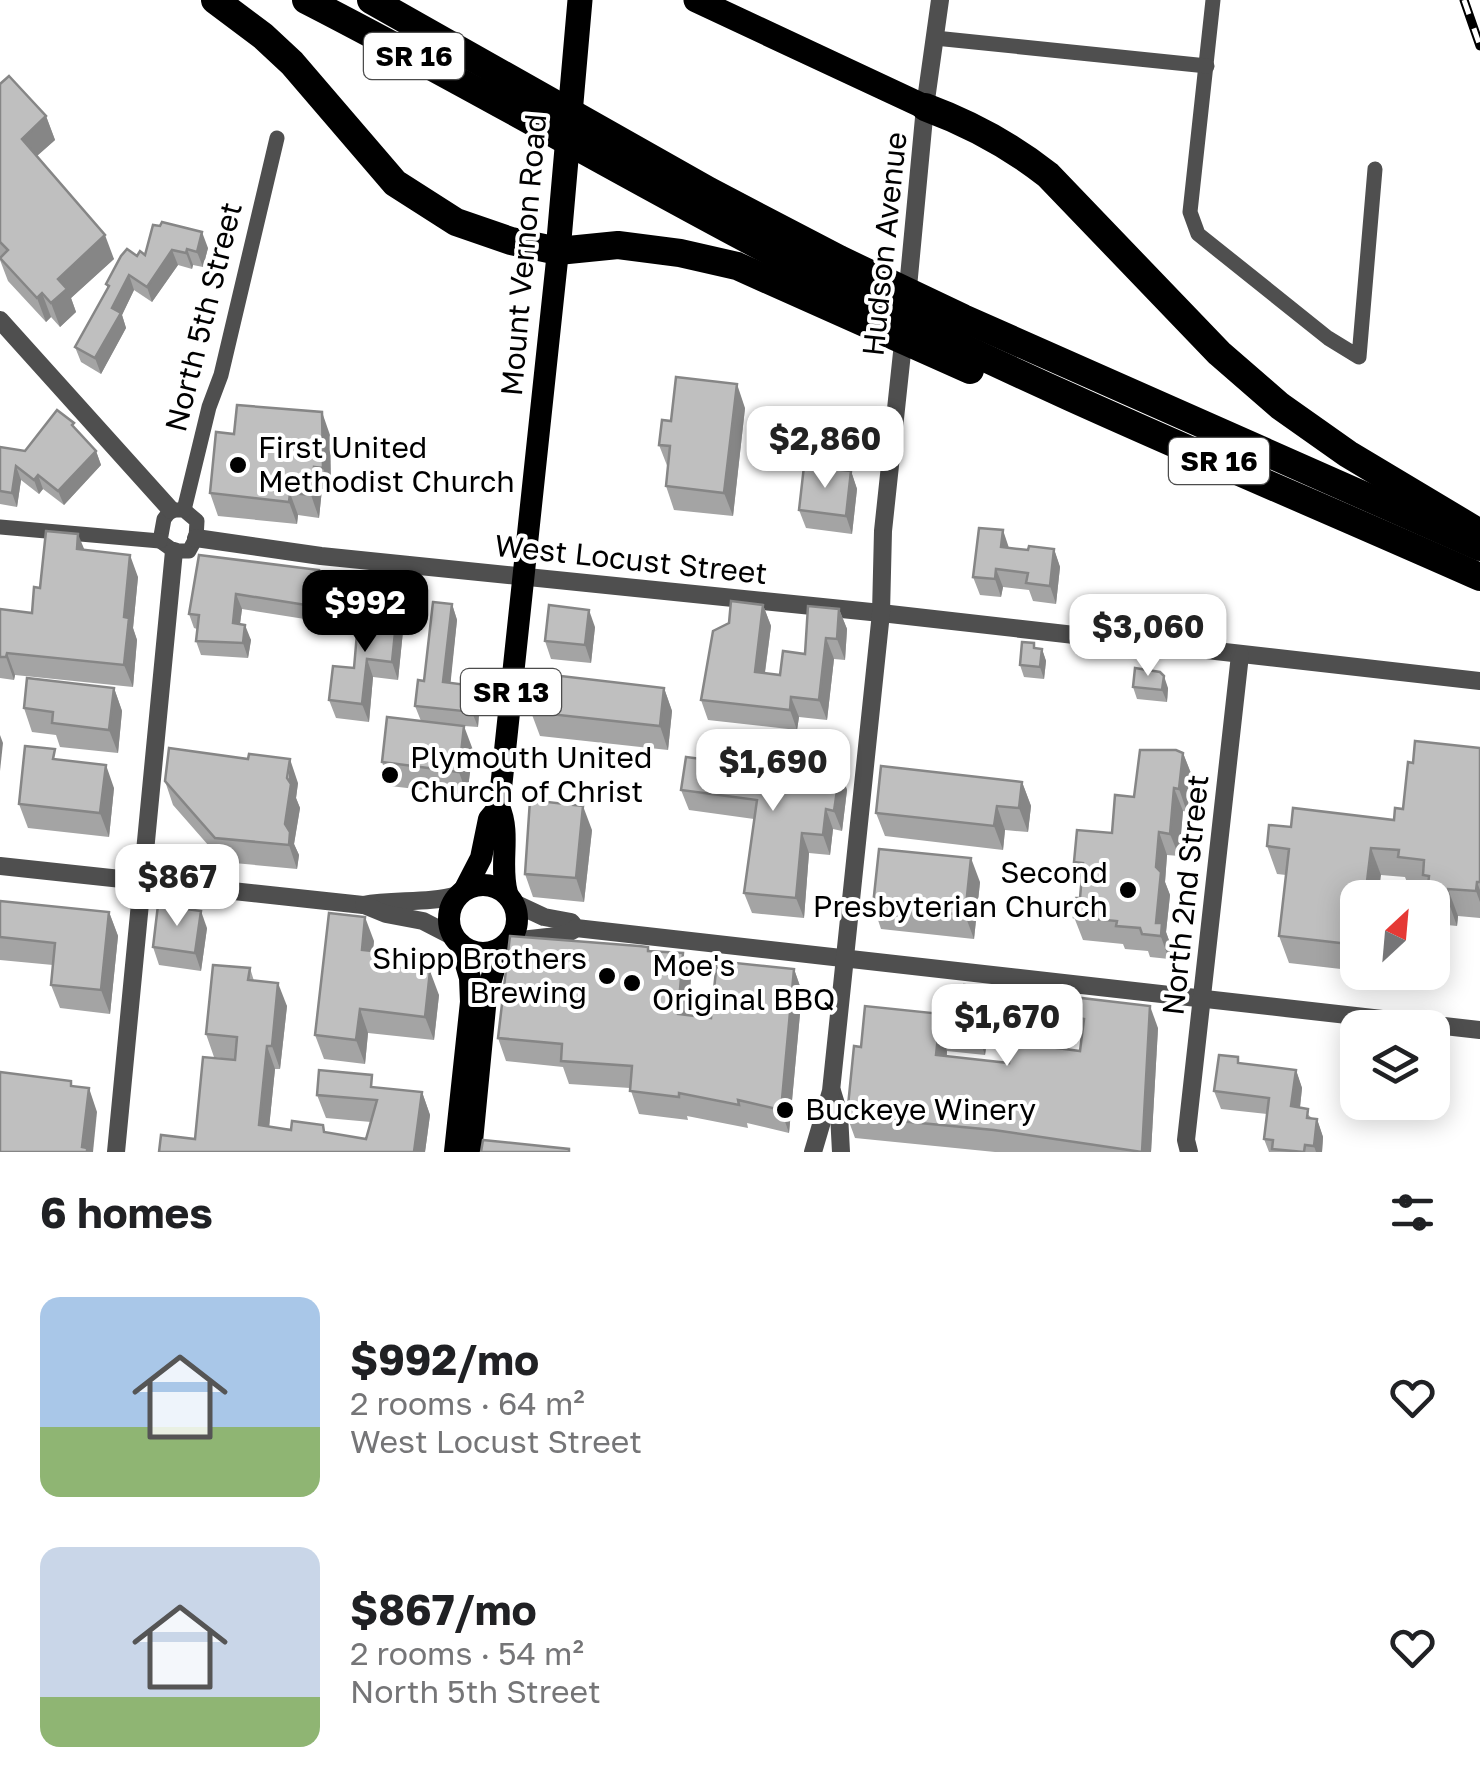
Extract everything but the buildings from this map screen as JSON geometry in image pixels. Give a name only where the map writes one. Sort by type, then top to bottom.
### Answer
[{"type":"highway","points":[[215,0],[292,63],[396,183],[424,204],[474,228],[558,251],[618,245],[680,253],[736,266],[838,299]]},
{"type":"highway","name":"SR 16","points":[[306,0],[388,42],[838,299],[959,342],[1480,547]]},
{"type":"highway","name":"SR 16","points":[[372,0],[708,191],[839,259],[959,342],[1042,385],[1480,578]]},
{"type":"highway","name":"Mount Vernon Road","points":[[558,251],[580,0]]},
{"type":"highway","points":[[696,0],[975,128],[1023,155],[1060,188],[1219,353],[1280,406],[1348,454],[1480,534]]},
{"type":"main road","name":"Mount Vernon Road","points":[[524,576],[558,251]]},
{"type":"main road","name":"SR 13","points":[[461,892],[482,858],[490,819],[498,807],[524,576]]},
{"type":"main road","name":"SR 13","points":[[498,807],[506,822],[502,875],[511,898]]},
{"type":"main road","points":[[455,1152],[471,1002],[470,978],[449,916],[461,892],[487,884],[511,898],[518,924],[504,946],[486,998],[471,1152]]},
{"type":"main road","points":[[457,941],[475,952],[504,946]]},
{"type":"street","name":"Hudson Avenue","points":[[832,1091],[881,613],[883,531],[925,107],[940,0]]},
{"type":"street","points":[[1213,0],[1190,212],[1198,234],[1328,338],[1359,357],[1375,168]]},
{"type":"street","points":[[935,38],[1207,66]]},
{"type":"street","name":"North 5th Street","points":[[177,510],[221,375],[276,138]]},
{"type":"street","points":[[0,320],[177,510],[197,520],[196,538],[189,551],[0,527]]},
{"type":"street","points":[[116,1152],[142,881],[167,546],[164,519],[177,510]]},
{"type":"street","name":"West Locust Street","points":[[196,538],[321,556],[881,613],[1480,681]]},
{"type":"street","name":"North 2nd Street","points":[[1184,1148],[1240,655]]},
{"type":"street","points":[[0,866],[363,904],[440,900],[461,892]]},
{"type":"street","points":[[511,898],[544,917],[571,922],[576,928]]},
{"type":"street","points":[[363,904],[386,914],[423,920],[457,941]]},
{"type":"street","points":[[504,946],[528,936],[565,936],[576,928],[1480,1030]]},
{"type":"street","points":[[813,1152],[832,1091]]},
{"type":"street","points":[[832,1091],[839,1114],[841,1152]]},
{"type":"railway","points":[[1464,0],[1480,46]]},
{"type":"place","name":"First United Methodist Church","points":[[238,465]]},
{"type":"place","name":"Plymouth United Church of Christ","points":[[390,775]]},
{"type":"place","name":"Second Presbyterian Church","points":[[1128,890]]},
{"type":"place","name":"Shipp Brothers Brewing","points":[[607,976]]},
{"type":"place","name":"Moe's Original BBQ","points":[[632,983]]},
{"type":"place","name":"Buckeye Winery","points":[[785,1110]]}]
